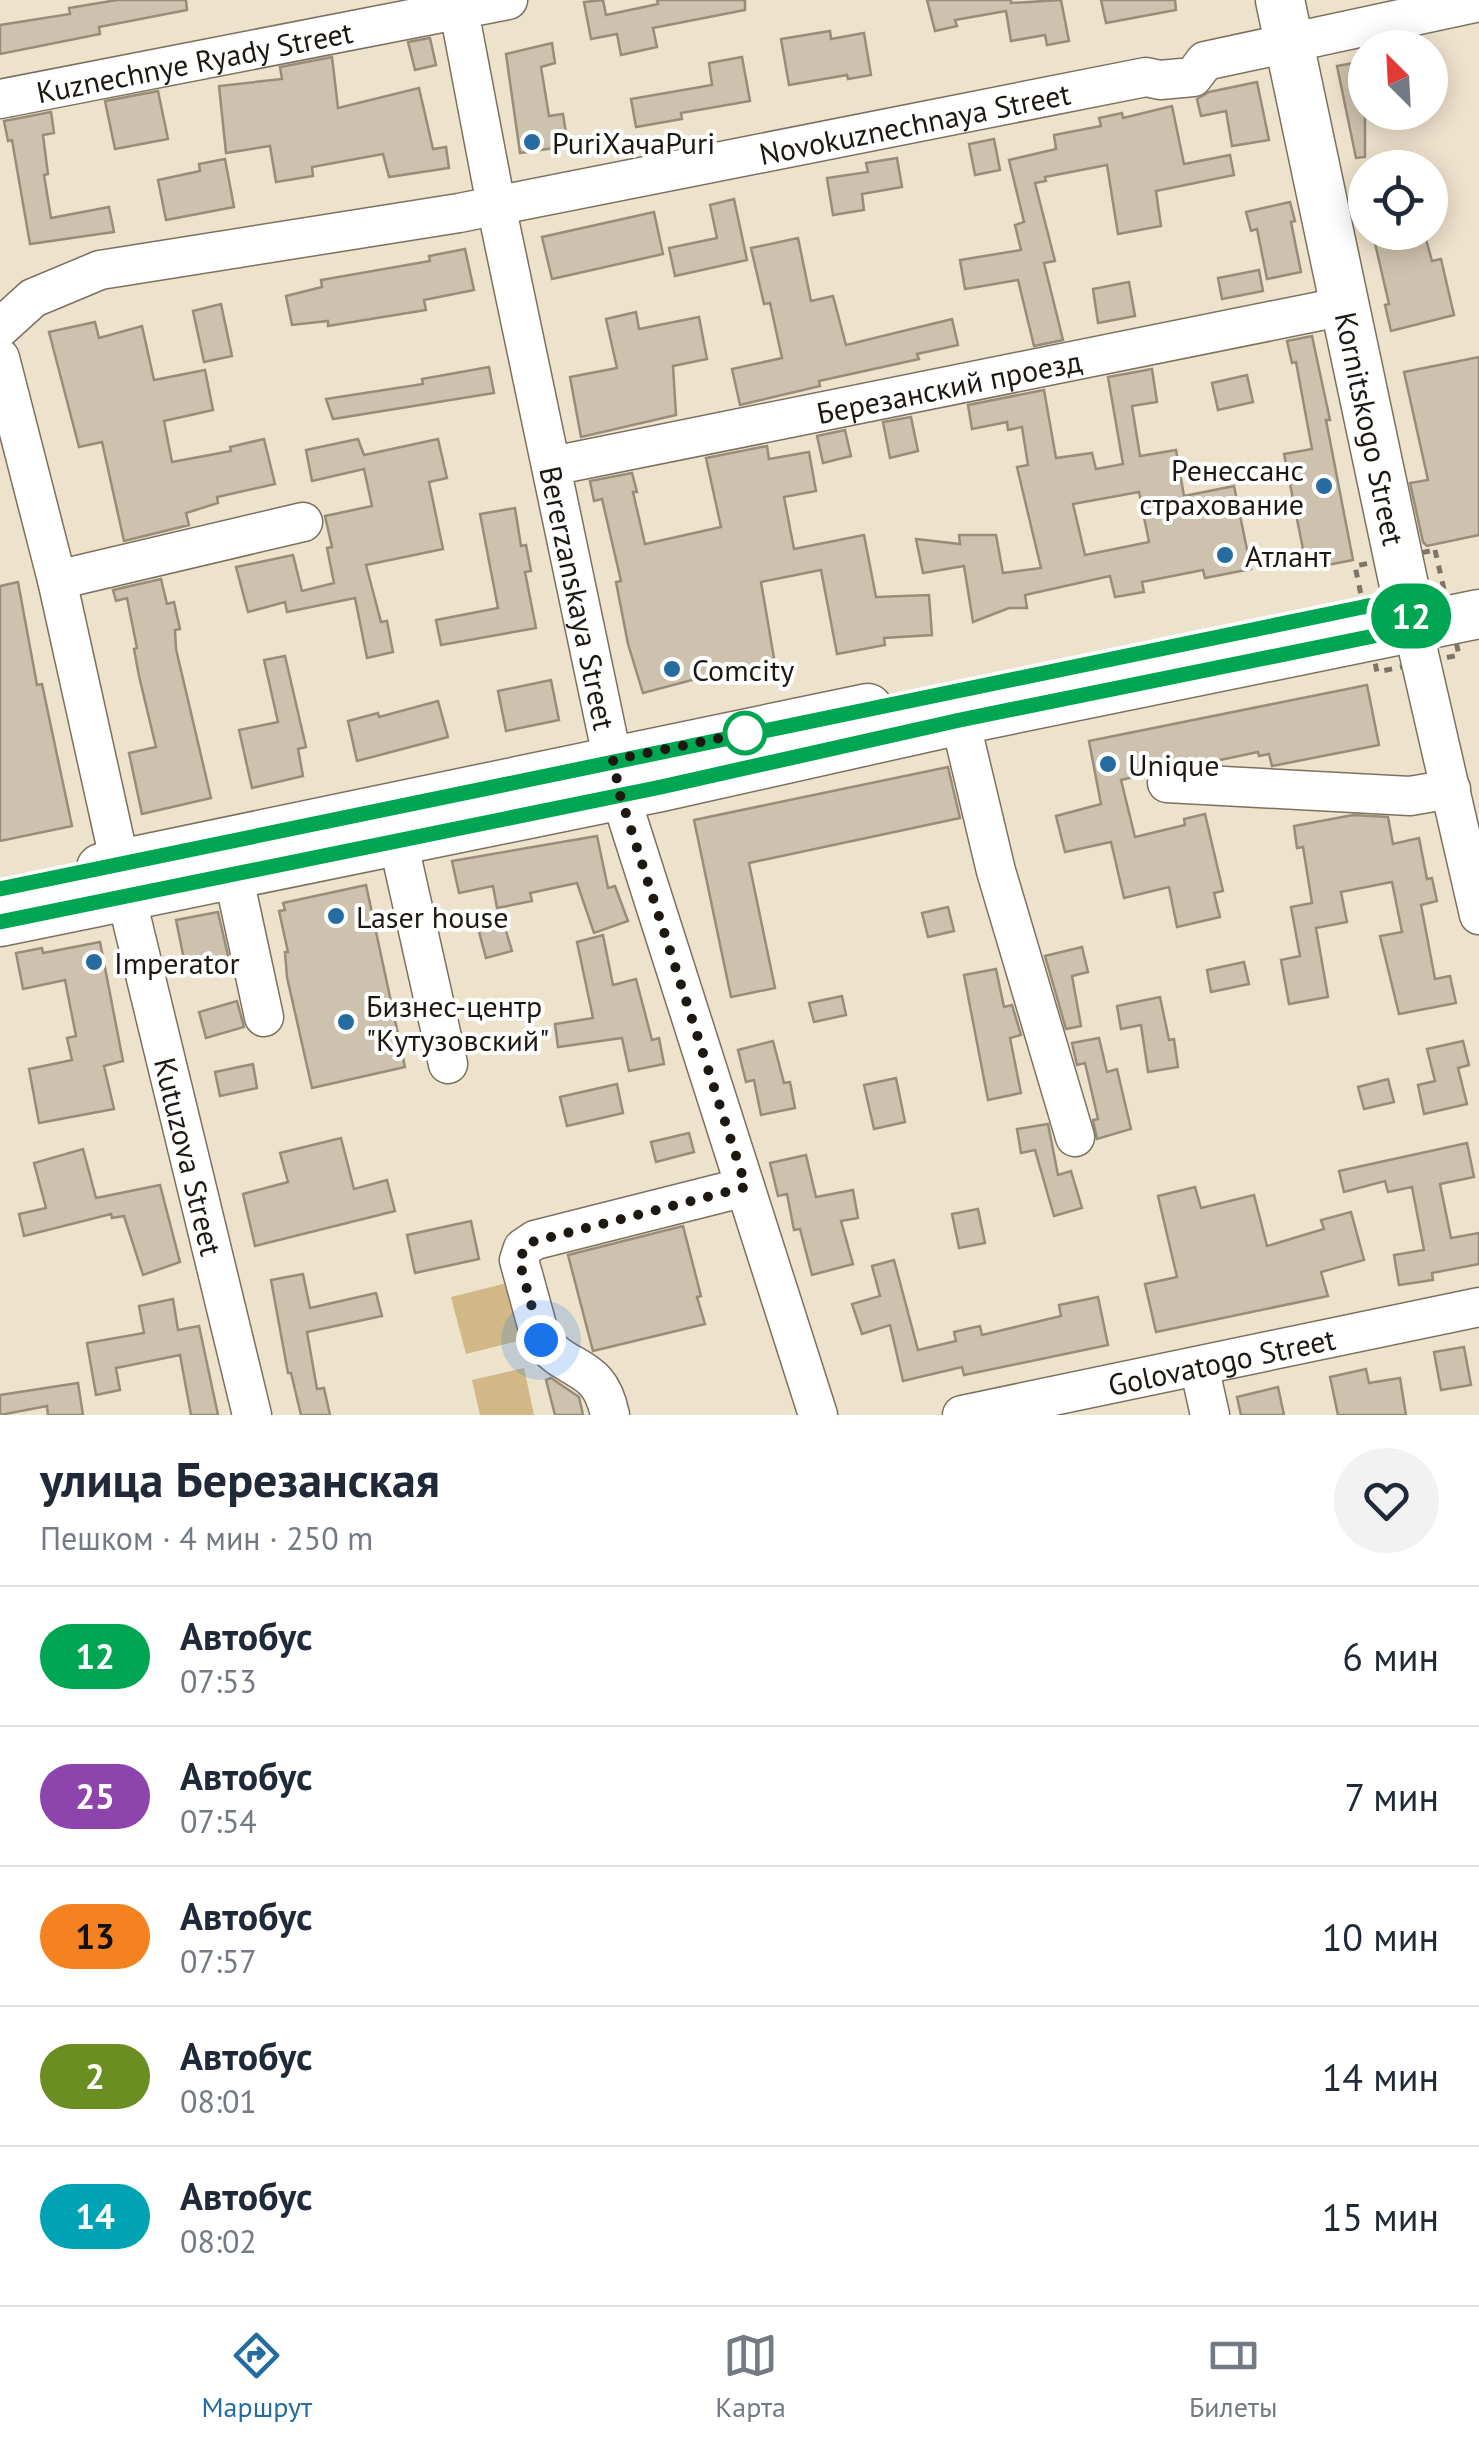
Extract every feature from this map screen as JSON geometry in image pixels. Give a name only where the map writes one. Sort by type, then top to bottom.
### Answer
[{"type":"main road","name":"Kornitskogo Street","points":[[1284,22],[1410,613]]},
{"type":"main road","points":[[0,889],[233,874],[398,841],[617,778],[960,720],[1410,613],[1479,584]]},
{"type":"main road","points":[[0,922],[123,880],[1410,613],[1479,614]]},
{"type":"street","name":"Kuznechnye Ryady Street","points":[[0,99],[458,5],[508,0]]},
{"type":"street","name":"Novokuznechnaya Street","points":[[0,328],[33,298],[100,270],[496,205],[1146,77],[1160,80],[1192,76],[1205,61],[1284,22],[1479,2]]},
{"type":"street","name":"Bererzanskaya Street","points":[[458,5],[496,205],[617,778],[818,1415]]},
{"type":"street","name":"Березанский проезд","points":[[552,466],[1344,306]]},
{"type":"street","name":"Kutuzova Street","points":[[0,358],[57,580],[123,880],[252,1415]]},
{"type":"street","points":[[57,580],[303,522]]},
{"type":"street","name":"Kornitskogo Street","points":[[1410,613],[1479,915]]},
{"type":"street","points":[[960,720],[996,871],[1075,1137]]},
{"type":"street","points":[[1166,783],[1410,796],[1450,789]]},
{"type":"street","points":[[398,841],[448,1064]]},
{"type":"street","points":[[233,874],[264,1017]]},
{"type":"street","points":[[610,1415],[606,1396],[595,1378],[541,1340],[519,1260],[523,1248],[536,1240],[746,1187]]},
{"type":"street","name":"Golovatogo Street","points":[[962,1415],[1479,1307]]},
{"type":"street","points":[[1198,1366],[1210,1415]]},
{"type":"shaded area","points":[[507,1283],[522,1340],[466,1354],[451,1297]]},
{"type":"shaded area","points":[[524,1368],[534,1415],[480,1415],[472,1380]]},
{"type":"building","points":[[117,0],[186,0],[187,10],[99,27],[100,34],[0,54],[0,25],[70,14],[69,8]]},
{"type":"building","points":[[603,0],[606,15],[658,4],[657,0],[745,0],[745,10],[653,28],[657,47],[621,55],[617,34],[591,39],[584,2]]},
{"type":"building","points":[[927,0],[1061,0],[1069,41],[1047,45],[1045,35],[1011,41],[1006,11],[955,20],[957,26],[935,31]]},
{"type":"building","points":[[1101,0],[1175,0],[1176,10],[1106,23]]},
{"type":"building","points":[[830,31],[831,39],[864,33],[871,75],[789,85],[781,39]]},
{"type":"building","points":[[430,38],[436,65],[415,70],[408,42]]},
{"type":"building","points":[[552,43],[555,63],[541,67],[549,116],[563,114],[568,146],[520,153],[506,54]]},
{"type":"building","points":[[332,57],[338,108],[419,88],[433,149],[446,147],[449,168],[389,177],[383,154],[312,167],[313,176],[276,182],[270,146],[226,153],[219,86],[282,79],[280,67]]},
{"type":"building","points":[[742,57],[750,101],[681,113],[682,119],[636,127],[631,99],[712,85],[709,63]]},
{"type":"building","points":[[1348,64],[1348,119],[1337,66]]},
{"type":"building","points":[[1257,82],[1269,140],[1232,146],[1226,111],[1201,116],[1197,99],[1209,92]]},
{"type":"building","points":[[158,91],[168,139],[115,149],[105,101]]},
{"type":"building","points":[[1172,106],[1184,164],[1230,155],[1234,175],[1156,191],[1161,226],[1118,234],[1107,165],[1045,177],[1046,181],[1035,183],[1055,261],[1044,263],[1063,340],[1034,346],[1018,280],[965,289],[960,260],[1021,250],[1015,225],[1024,222],[1009,160],[1056,149],[1054,135],[1101,126],[1099,118],[1122,113],[1123,118]]},
{"type":"building","points":[[51,112],[54,133],[43,135],[51,218],[109,207],[114,232],[30,244],[12,140],[8,141],[4,121]]},
{"type":"building","points":[[1350,130],[1365,130],[1365,150],[1354,150]]},
{"type":"building","points":[[994,139],[1000,170],[975,175],[969,144]]},
{"type":"building","points":[[897,158],[902,187],[862,194],[864,210],[833,215],[827,178],[868,172],[866,163]]},
{"type":"building","points":[[225,159],[234,207],[166,220],[158,180],[200,171],[199,164]]},
{"type":"building","points":[[734,199],[747,260],[675,276],[669,248],[717,238],[710,205]]},
{"type":"building","points":[[1290,202],[1301,272],[1267,279],[1257,229],[1251,231],[1246,212]]},
{"type":"building","points":[[654,212],[663,254],[552,279],[542,237]]},
{"type":"building","points":[[798,238],[811,301],[833,296],[846,345],[952,319],[958,345],[917,354],[919,359],[819,381],[820,386],[740,405],[732,369],[782,358],[770,303],[764,304],[751,248]]},
{"type":"building","points":[[465,249],[474,290],[424,300],[426,310],[328,326],[328,321],[292,325],[286,296],[322,287],[321,280],[430,261],[429,256]]},
{"type":"building","points":[[1377,250],[1429,250],[1432,261],[1441,259],[1454,315],[1391,331],[1385,305],[1389,304]]},
{"type":"building","points":[[1259,270],[1263,291],[1222,299],[1218,278]]},
{"type":"building","points":[[1129,282],[1135,316],[1098,323],[1093,289]]},
{"type":"building","points":[[221,304],[232,356],[204,362],[193,311]]},
{"type":"building","points":[[636,312],[639,329],[699,317],[707,359],[673,366],[676,415],[581,437],[570,377],[617,368],[606,319]]},
{"type":"building","points":[[95,322],[99,338],[142,326],[154,380],[205,370],[213,410],[164,421],[172,462],[231,451],[230,447],[264,439],[275,484],[217,497],[218,503],[186,513],[189,525],[124,541],[102,442],[79,447],[49,332]]},
{"type":"building","points":[[1312,336],[1353,560],[1307,569],[1284,454],[1312,449],[1296,362],[1292,363],[1287,341]]},
{"type":"building","points":[[1479,357],[1479,535],[1427,546],[1410,483],[1428,480],[1404,372]]},
{"type":"building","points":[[489,367],[494,393],[333,419],[326,399],[423,384],[422,379]]},
{"type":"building","points":[[1152,369],[1157,402],[1132,406],[1140,456],[1176,450],[1184,496],[1234,486],[1251,569],[1205,578],[1203,570],[1142,582],[1144,592],[1115,597],[1110,576],[1025,595],[1027,608],[1009,608],[973,622],[964,566],[923,573],[916,539],[960,544],[959,535],[996,535],[1003,573],[1041,568],[1017,467],[1028,465],[1022,427],[1008,430],[1007,422],[972,429],[968,405],[1044,390],[1056,458],[1092,453],[1096,469],[1123,464],[1108,377]],"holes":[[[1139,492],[1149,542],[1085,555],[1073,504]]]},
{"type":"building","points":[[1247,375],[1253,402],[1218,410],[1212,383]]},
{"type":"building","points":[[911,417],[918,451],[890,458],[883,422]]},
{"type":"building","points":[[845,430],[851,456],[823,463],[817,436]]},
{"type":"building","points":[[358,439],[364,455],[438,439],[447,478],[429,482],[443,549],[366,565],[381,622],[387,621],[393,652],[367,658],[355,598],[287,612],[285,602],[248,612],[236,567],[293,555],[302,591],[334,583],[325,516],[372,506],[364,469],[312,481],[306,450]]},
{"type":"building","points":[[767,446],[769,459],[809,452],[816,491],[784,497],[794,549],[864,535],[876,597],[929,595],[932,635],[884,638],[885,645],[837,654],[821,570],[761,582],[775,664],[726,671],[643,693],[628,644],[616,582],[621,581],[602,499],[594,501],[590,481],[632,473],[645,544],[721,527],[706,458]]},
{"type":"building","points":[[515,508],[521,546],[526,545],[531,571],[525,572],[536,628],[441,645],[436,620],[498,608],[480,514]]},
{"type":"building","points":[[161,579],[167,604],[174,602],[180,629],[175,630],[176,649],[211,798],[142,814],[129,753],[156,747],[139,676],[127,598],[116,601],[113,590]]},
{"type":"building","points":[[18,582],[37,685],[42,684],[72,826],[0,841],[0,586]]},
{"type":"building","points":[[285,656],[306,747],[298,749],[303,776],[252,788],[239,730],[278,722],[264,660]]},
{"type":"building","points":[[551,680],[559,720],[506,731],[498,691]]},
{"type":"building","points":[[1367,685],[1379,745],[1272,766],[1269,754],[1259,756],[1258,752],[1206,763],[1167,761],[1156,764],[1147,774],[1121,780],[1135,837],[1185,825],[1184,819],[1205,814],[1223,891],[1214,893],[1220,917],[1177,927],[1169,887],[1124,898],[1111,842],[1065,852],[1056,816],[1101,804],[1089,741]]},
{"type":"building","points":[[438,701],[448,737],[357,761],[348,721]]},
{"type":"building","points":[[948,767],[960,818],[749,863],[775,988],[731,997],[694,820]]},
{"type":"building","points":[[1353,815],[1388,817],[1393,844],[1419,838],[1427,879],[1432,878],[1437,901],[1421,905],[1435,979],[1450,976],[1456,1003],[1399,1014],[1380,936],[1402,932],[1392,882],[1341,892],[1347,922],[1316,928],[1328,997],[1289,1004],[1281,960],[1300,956],[1291,907],[1312,903],[1303,847],[1297,848],[1294,826]]},
{"type":"building","points":[[597,836],[608,888],[615,886],[628,921],[594,933],[577,883],[530,893],[532,901],[497,908],[493,886],[459,893],[452,861]]},
{"type":"building","name":"Бизнес-центр \"Кутузовский\"","points":[[366,885],[405,1067],[312,1088],[287,977],[288,952],[279,911],[285,910],[283,903]]},
{"type":"building","points":[[948,907],[954,931],[928,937],[922,913]]},
{"type":"building","points":[[218,912],[229,960],[186,969],[176,920]]},
{"type":"building","points":[[503,921],[512,951],[486,958],[478,928]]},
{"type":"building","points":[[603,935],[613,985],[636,979],[652,1040],[659,1038],[664,1064],[629,1071],[622,1038],[558,1047],[555,1024],[593,1018],[577,942]]},
{"type":"building","points":[[100,942],[123,1061],[104,1066],[114,1109],[39,1123],[29,1069],[72,1060],[67,1038],[76,1036],[65,980],[23,989],[16,953],[42,948],[43,953]]},
{"type":"building","points":[[1082,947],[1088,972],[1072,976],[1081,1026],[1066,1029],[1045,956]]},
{"type":"building","points":[[1244,962],[1249,984],[1211,992],[1207,970]]},
{"type":"building","points":[[996,969],[1004,1007],[1012,1005],[1021,1035],[1010,1038],[1021,1093],[988,1100],[964,975]]},
{"type":"building","points":[[842,996],[846,1015],[814,1022],[809,1003]]},
{"type":"building","points":[[1160,997],[1169,1040],[1174,1039],[1178,1067],[1148,1072],[1141,1025],[1121,1029],[1117,1006]]},
{"type":"building","points":[[237,1001],[244,1027],[206,1038],[199,1012]]},
{"type":"building","points":[[1099,1038],[1107,1072],[1117,1069],[1131,1129],[1097,1139],[1093,1120],[1098,1119],[1085,1063],[1077,1065],[1072,1043]]},
{"type":"building","points":[[773,1041],[784,1083],[790,1082],[795,1108],[761,1115],[754,1080],[746,1082],[738,1050]]},
{"type":"building","points":[[1463,1041],[1469,1065],[1458,1068],[1467,1104],[1424,1114],[1418,1085],[1435,1081],[1427,1049]]},
{"type":"building","points":[[253,1064],[257,1088],[220,1096],[215,1072]]},
{"type":"building","points":[[896,1078],[905,1122],[874,1129],[864,1085]]},
{"type":"building","points":[[1388,1079],[1394,1102],[1364,1109],[1358,1087]]},
{"type":"building","points":[[617,1084],[623,1113],[567,1126],[560,1097]]},
{"type":"building","points":[[1048,1124],[1058,1175],[1071,1171],[1082,1208],[1054,1216],[1035,1150],[1021,1153],[1017,1129]]},
{"type":"building","points":[[689,1133],[694,1152],[656,1162],[651,1142]]},
{"type":"building","points":[[341,1138],[354,1189],[387,1180],[395,1211],[255,1246],[243,1194],[288,1182],[280,1153]]},
{"type":"building","points":[[1467,1143],[1474,1177],[1440,1184],[1451,1238],[1479,1233],[1479,1264],[1432,1273],[1433,1280],[1399,1285],[1394,1255],[1424,1250],[1412,1187],[1388,1192],[1385,1181],[1344,1192],[1339,1171]]},
{"type":"building","points":[[83,1149],[96,1198],[160,1185],[180,1262],[143,1275],[124,1216],[112,1218],[111,1214],[24,1236],[19,1214],[46,1208],[34,1163]]},
{"type":"building","points":[[806,1155],[816,1197],[853,1190],[858,1218],[841,1221],[853,1264],[812,1275],[800,1229],[794,1230],[787,1194],[778,1196],[770,1163]]},
{"type":"building","points":[[1195,1187],[1201,1208],[1254,1195],[1267,1246],[1324,1229],[1321,1220],[1351,1212],[1364,1260],[1321,1272],[1328,1296],[1156,1332],[1145,1284],[1177,1277],[1158,1196]]},
{"type":"building","points":[[978,1209],[985,1243],[959,1248],[952,1214]]},
{"type":"building","points":[[471,1221],[479,1259],[415,1273],[407,1235]]},
{"type":"building","points":[[683,1226],[705,1324],[593,1351],[568,1255]]},
{"type":"building","points":[[894,1260],[918,1350],[956,1341],[954,1332],[980,1326],[982,1335],[1061,1316],[1059,1305],[1098,1297],[1108,1345],[964,1375],[962,1367],[903,1381],[890,1325],[862,1334],[852,1304],[880,1296],[872,1266]]},
{"type":"building","points":[[303,1274],[310,1308],[376,1293],[382,1316],[307,1332],[317,1389],[324,1388],[330,1415],[301,1415],[288,1373],[271,1280]]},
{"type":"building","points":[[173,1299],[178,1330],[199,1326],[218,1415],[191,1415],[180,1355],[116,1368],[120,1390],[96,1395],[87,1343],[144,1333],[139,1306]]},
{"type":"building","points":[[1464,1347],[1471,1385],[1441,1390],[1434,1352]]},
{"type":"building","points":[[1366,1369],[1369,1383],[1400,1378],[1406,1415],[1338,1415],[1330,1377]]},
{"type":"building","points":[[551,1378],[579,1397],[583,1415],[555,1415],[546,1380]]},
{"type":"building","points":[[78,1383],[83,1415],[48,1415],[47,1406],[0,1415],[0,1395]]},
{"type":"building","points":[[1278,1387],[1284,1415],[1241,1415],[1237,1397]]},
{"type":"bus line","name":"12","points":[[0,889],[1363,607],[1407,599],[1413,628],[0,922]]},
{"type":"place","name":"PuriХачаPuri","points":[[532,142]]},
{"type":"place","name":"Ренессанс страхование","points":[[1324,486]]},
{"type":"place","name":"Атлант","points":[[1225,555]]},
{"type":"place","name":"Comcity","points":[[672,669]]},
{"type":"place","name":"Unique","points":[[1108,764]]},
{"type":"place","name":"Laser house","points":[[336,916]]},
{"type":"place","name":"Imperator","points":[[94,962]]},
{"type":"place","name":"Бизнес-центр \"Кутузовский\"","points":[[346,1022]]},
{"type":"route","points":[[541,1340],[519,1260],[528,1243],[746,1187],[620,795],[613,760],[750,732],[745,733]]}]
